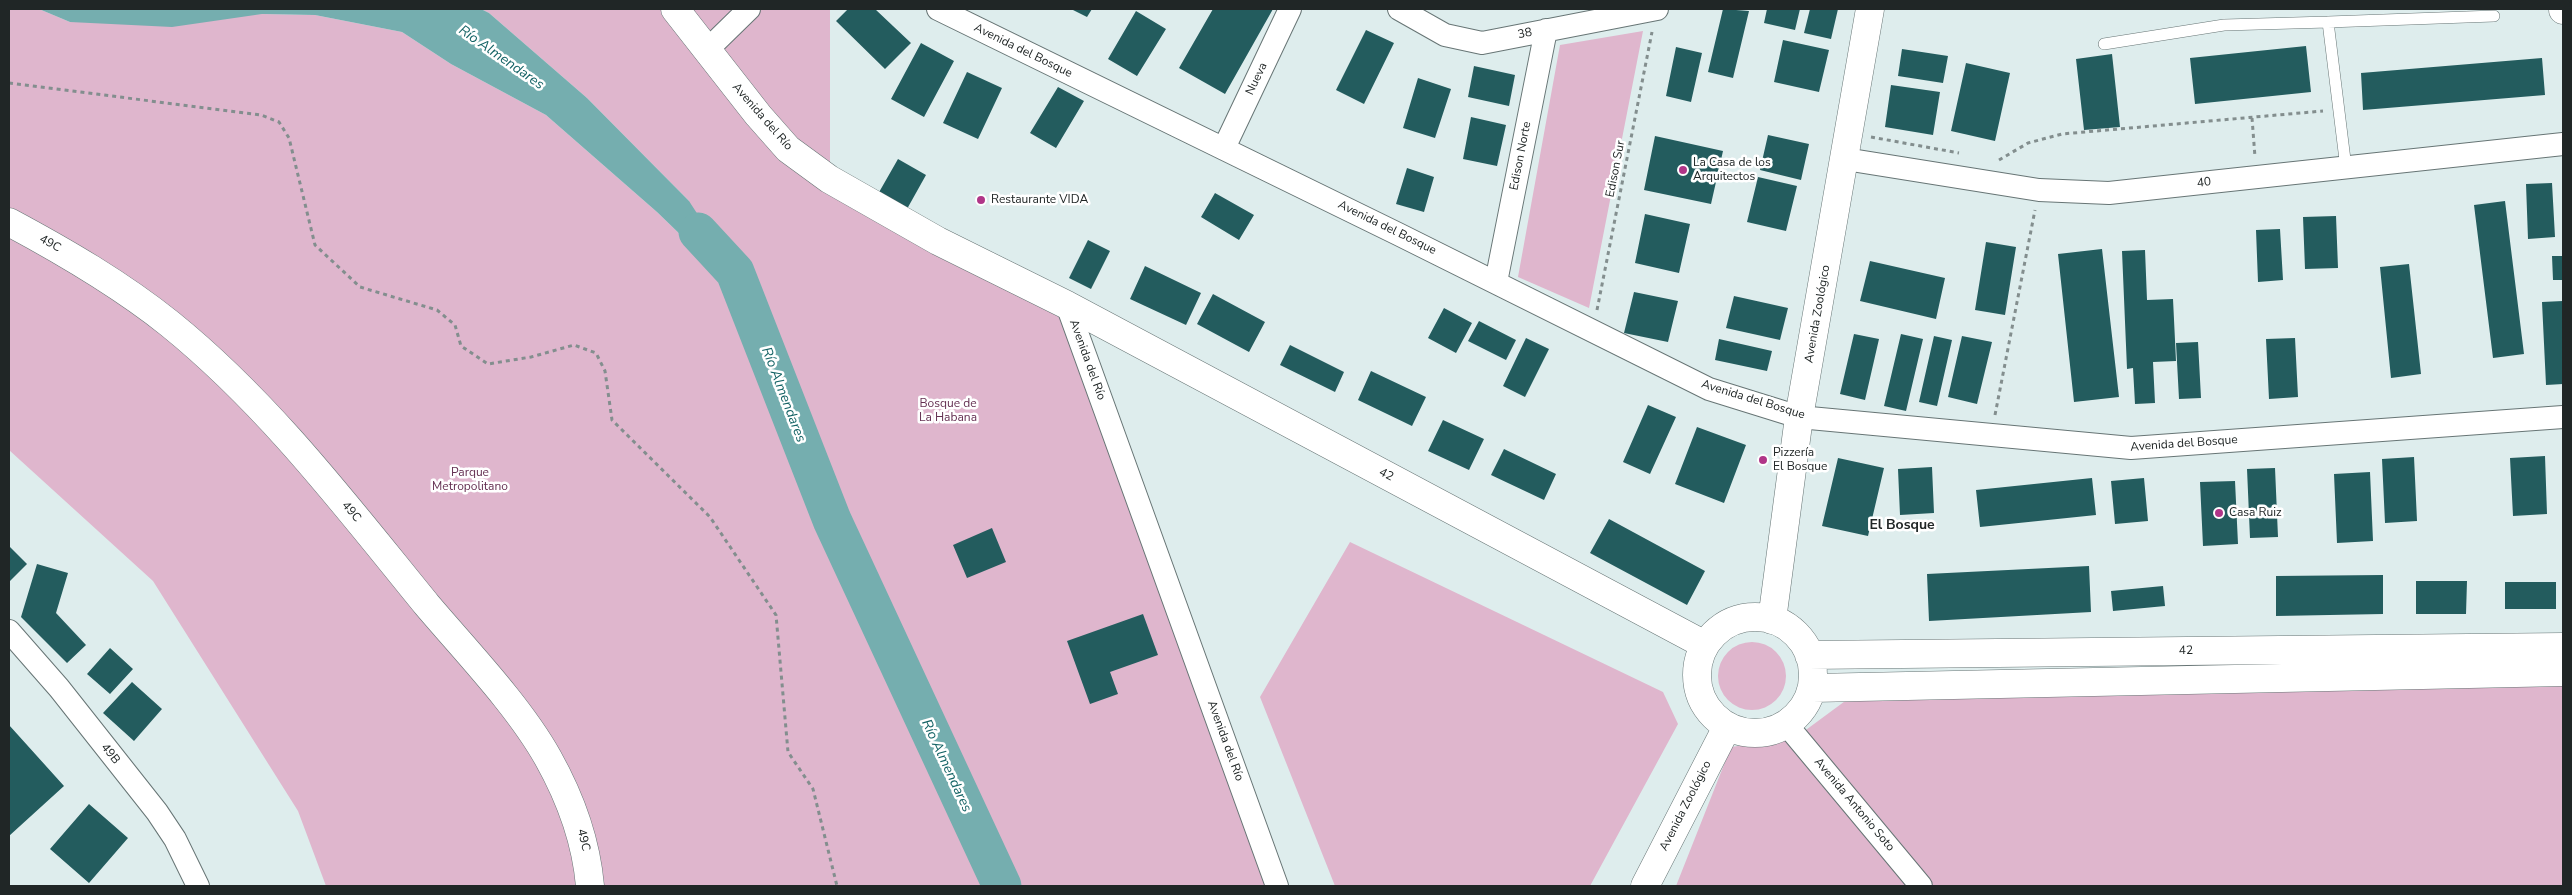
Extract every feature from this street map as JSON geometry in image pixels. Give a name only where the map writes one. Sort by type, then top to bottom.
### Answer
[{"type":"street","name":"Avenida del Río","points":[[674,9],[706,51],[788,149],[829,179],[938,241],[1067,305],[1277,886]]},
{"type":"street","points":[[706,51],[749,9]]},
{"type":"street","name":"Avenida del Bosque","points":[[938,9],[1496,282],[1709,389],[1800,417],[2131,448],[2563,417]]},
{"type":"street","name":"Nueva","points":[[1224,148],[1290,9]]},
{"type":"street","name":"38","points":[[1399,9],[1445,35],[1482,43],[1656,9]]},
{"type":"street","name":"Avenida Zoológico","points":[[1772,620],[1800,417],[1870,9]]},
{"type":"street","name":"Edison Norte","points":[[1496,282],[1546,30]]},
{"type":"street","name":"40","points":[[1847,146],[2039,190],[2109,193],[2563,144]]},
{"type":"street","name":"49C","points":[[9,222],[58,248],[169,323],[218,366],[271,420],[327,483],[499,691],[547,756],[580,826],[590,886]]},
{"type":"street","name":"42","points":[[1067,305],[1705,645]]},
{"type":"street","points":[[1747,617],[1772,620],[1786,626],[1799,638],[1810,655],[1814,673],[1813,688],[1798,713],[1786,724],[1772,730],[1757,733],[1742,732],[1727,727],[1712,716],[1702,700],[1696,681],[1698,662],[1705,645],[1717,631],[1733,621],[1747,617]]},
{"type":"street","name":"49B","points":[[9,631],[59,688],[157,812],[175,839],[198,886]]},
{"type":"street","name":"42","points":[[1810,655],[2563,647]]},
{"type":"street","points":[[1813,688],[2563,672]]},
{"type":"street","name":"Avenida Antonio Soto","points":[[1786,724],[1921,886]]},
{"type":"street","name":"Avenida Zoológico","points":[[1645,886],[1727,727]]},
{"type":"lane","points":[[2104,44],[2224,25],[2494,16]]},
{"type":"lane","points":[[2328,22],[2346,168]]},
{"type":"path","name":"Edison Sur","points":[[1593,331],[1656,9]]},
{"type":"path","points":[[9,83],[261,115],[279,122],[289,138],[315,245],[360,287],[437,310],[455,325],[461,346],[488,364],[531,357],[574,345],[596,353],[605,370],[612,420],[710,517],[776,615],[788,752],[813,789],[837,886]]},
{"type":"path","points":[[1991,158],[2000,160],[2028,143],[2062,134],[2339,110]]},
{"type":"path","points":[[2252,118],[2257,177]]},
{"type":"path","points":[[1847,146],[1962,154]]},
{"type":"path","points":[[1991,435],[2039,190]]},
{"type":"green space","name":"Parque Metropolitano","points":[[9,9],[39,9],[70,22],[262,14],[315,15],[402,32],[451,64],[546,115],[657,212],[687,241],[689,201],[587,98],[489,13],[481,9],[830,9],[830,170],[1067,305],[1276,886],[326,886],[298,811],[153,581],[9,450]]},
{"type":"green space","points":[[1643,31],[1589,308],[1518,277],[1560,45]]},
{"type":"green space","points":[[1350,542],[1663,692],[1678,724],[1590,886],[1335,886],[1260,697]]},
{"type":"green space","points":[[1752,642],[1765,645],[1776,652],[1783,663],[1786,676],[1783,689],[1776,700],[1765,707],[1752,710],[1739,707],[1728,700],[1721,689],[1718,676],[1721,663],[1728,652],[1739,645]]},
{"type":"green space","points":[[2563,676],[2563,886],[1676,886],[1731,747],[1795,738],[1856,693]]},
{"type":"water","points":[[39,9],[481,9],[489,13],[587,98],[689,201],[735,272],[687,241],[657,212],[546,115],[451,64],[402,32],[315,15],[262,14],[172,27],[70,22]]},
{"type":"building","points":[[848,9],[875,9],[911,43],[885,69],[836,21]]},
{"type":"building","points":[[1071,9],[1092,9],[1087,17]]},
{"type":"building","points":[[1213,9],[1273,9],[1225,94],[1179,68]]},
{"type":"building","points":[[1723,9],[1749,11],[1733,78],[1708,72]]},
{"type":"building","points":[[1767,9],[1800,9],[1795,30],[1764,23]]},
{"type":"building","points":[[1810,9],[1838,9],[1831,39],[1804,33]]},
{"type":"building","points":[[1136,11],[1166,29],[1137,76],[1108,59]]},
{"type":"building","points":[[1366,30],[1394,43],[1364,104],[1336,90]]},
{"type":"building","points":[[1783,40],[1829,50],[1819,92],[1774,82]]},
{"type":"building","points":[[921,43],[954,61],[924,117],[891,99]]},
{"type":"building","points":[[2306,46],[2311,92],[2195,104],[2190,58]]},
{"type":"building","points":[[1676,47],[1702,53],[1691,102],[1666,96]]},
{"type":"building","points":[[1902,49],[1948,56],[1943,83],[1898,76]]},
{"type":"building","points":[[2112,54],[2120,127],[2084,130],[2076,59]]},
{"type":"building","points":[[2542,58],[2545,95],[2363,110],[2361,73]]},
{"type":"building","points":[[1966,63],[2010,73],[1995,141],[1951,131]]},
{"type":"building","points":[[1474,66],[1515,75],[1509,106],[1468,97]]},
{"type":"building","points":[[967,72],[1002,88],[978,139],[943,123]]},
{"type":"building","points":[[1418,78],[1451,89],[1435,138],[1403,128]]},
{"type":"building","points":[[1891,85],[1940,92],[1933,135],[1885,127]]},
{"type":"building","points":[[1058,87],[1084,101],[1056,148],[1030,133]]},
{"type":"building","points":[[1471,117],[1506,125],[1497,166],[1463,159]]},
{"type":"building","points":[[1768,135],[1809,144],[1801,180],[1760,170]]},
{"type":"building","name":"La Casa de los Arquitectos","points":[[1655,136],[1723,151],[1711,204],[1644,190]]},
{"type":"building","points":[[898,159],[926,175],[907,209],[878,194]]},
{"type":"building","points":[[1407,168],[1434,177],[1424,212],[1396,204]]},
{"type":"building","points":[[1758,177],[1797,186],[1786,231],[1747,222]]},
{"type":"building","points":[[2552,183],[2555,237],[2528,239],[2526,184]]},
{"type":"building","points":[[1215,193],[1254,215],[1239,240],[1201,217]]},
{"type":"building","points":[[2505,201],[2524,354],[2493,358],[2474,205]]},
{"type":"building","points":[[1645,214],[1690,224],[1679,273],[1635,263]]},
{"type":"building","points":[[2336,216],[2338,268],[2305,269],[2303,217]]},
{"type":"building","points":[[2280,229],[2283,280],[2258,282],[2256,230]]},
{"type":"building","points":[[1088,240],[1110,251],[1091,289],[1069,278]]},
{"type":"building","points":[[1986,242],[2016,247],[2005,315],[1975,310]]},
{"type":"building","points":[[2102,249],[2119,397],[2074,402],[2058,254]]},
{"type":"building","points":[[2145,250],[2147,300],[2173,299],[2176,361],[2153,362],[2155,403],[2135,404],[2133,368],[2127,369],[2122,251]]},
{"type":"building","points":[[2552,256],[2563,256],[2563,280],[2553,280]]},
{"type":"building","points":[[1870,261],[1945,278],[1936,319],[1860,301]]},
{"type":"building","points":[[2409,264],[2421,374],[2391,378],[2380,267]]},
{"type":"building","points":[[1145,266],[1201,293],[1186,325],[1130,299]]},
{"type":"building","points":[[1634,292],[1678,301],[1668,342],[1624,333]]},
{"type":"building","points":[[1213,294],[1265,322],[1249,352],[1197,324]]},
{"type":"building","points":[[1734,296],[1788,308],[1780,340],[1726,328]]},
{"type":"building","points":[[2563,301],[2563,384],[2546,385],[2542,302]]},
{"type":"building","points":[[1444,308],[1472,323],[1456,353],[1428,338]]},
{"type":"building","points":[[1479,321],[1516,340],[1506,360],[1468,341]]},
{"type":"building","points":[[1854,334],[1879,339],[1865,400],[1840,394]]},
{"type":"building","points":[[1901,334],[1923,339],[1906,411],[1884,406]]},
{"type":"building","points":[[1934,336],[1952,340],[1937,406],[1919,402]]},
{"type":"building","points":[[1962,336],[1992,342],[1977,404],[1948,397]]},
{"type":"building","points":[[1526,338],[1549,349],[1525,397],[1503,386]]},
{"type":"building","points":[[2295,338],[2298,397],[2269,399],[2266,339]]},
{"type":"building","points":[[1719,339],[1772,351],[1767,371],[1715,360]]},
{"type":"building","points":[[2198,342],[2201,398],[2179,399],[2176,343]]},
{"type":"building","points":[[1290,345],[1344,372],[1335,392],[1280,365]]},
{"type":"building","points":[[1371,371],[1426,397],[1412,426],[1358,400]]},
{"type":"building","points":[[1648,405],[1676,417],[1650,474],[1623,462]]},
{"type":"building","points":[[1443,420],[1484,439],[1469,470],[1428,451]]},
{"type":"building","points":[[1697,427],[1746,445],[1724,503],[1675,484]]},
{"type":"building","points":[[1504,449],[1556,474],[1544,500],[1491,475]]},
{"type":"building","points":[[2545,456],[2547,514],[2513,516],[2510,458]]},
{"type":"building","points":[[2414,457],[2417,521],[2385,523],[2382,459]]},
{"type":"building","points":[[1838,458],[1884,468],[1868,536],[1822,526]]},
{"type":"building","points":[[1932,467],[1934,513],[1900,515],[1898,469]]},
{"type":"building","points":[[2275,468],[2278,537],[2250,538],[2247,469]]},
{"type":"building","points":[[2370,472],[2373,541],[2337,543],[2334,474]]},
{"type":"building","points":[[2092,478],[2096,515],[1980,527],[1976,490]]},
{"type":"building","points":[[2144,478],[2148,521],[2115,524],[2111,481]]},
{"type":"building","name":"Casa Ruiz","points":[[2235,481],[2238,544],[2203,546],[2200,482]]},
{"type":"building","points":[[1609,519],[1705,571],[1687,605],[1590,553]]},
{"type":"building","points":[[992,528],[1006,562],[967,578],[953,545]]},
{"type":"building","points":[[9,546],[27,564],[9,582]]},
{"type":"building","points":[[37,564],[68,573],[56,613],[86,645],[67,663],[21,617]]},
{"type":"building","points":[[2089,566],[2091,612],[1929,621],[1927,574]]},
{"type":"building","points":[[2383,575],[2383,614],[2276,616],[2276,576]]},
{"type":"building","points":[[2416,581],[2467,581],[2466,614],[2416,614]]},
{"type":"building","points":[[2505,582],[2556,582],[2556,609],[2505,609]]},
{"type":"building","points":[[2163,586],[2165,606],[2113,611],[2111,591]]},
{"type":"building","points":[[1143,614],[1158,655],[1110,672],[1118,694],[1090,704],[1067,641]]},
{"type":"building","points":[[110,648],[133,669],[110,694],[87,674]]},
{"type":"building","points":[[132,682],[162,709],[134,741],[103,713]]},
{"type":"building","points":[[9,725],[64,786],[9,836]]},
{"type":"building","points":[[89,804],[128,838],[89,883],[50,849]]},
{"type":"waterway","name":"Río Almendares","points":[[698,232],[735,272],[832,520],[1002,886]]},
{"type":"place","name":"La Casa de los Arquitectos","points":[[1683,170]]},
{"type":"place","name":"Restaurante VIDA","points":[[981,200]]},
{"type":"place","name":"Pizzería El Bosque","points":[[1763,460]]},
{"type":"place","name":"Casa Ruiz","points":[[2219,513]]},
{"type":"district","name":"El Bosque","points":[[1902,526]]},
{"type":"park label","name":"Bosque de La Habana","points":[[948,411]]}]
